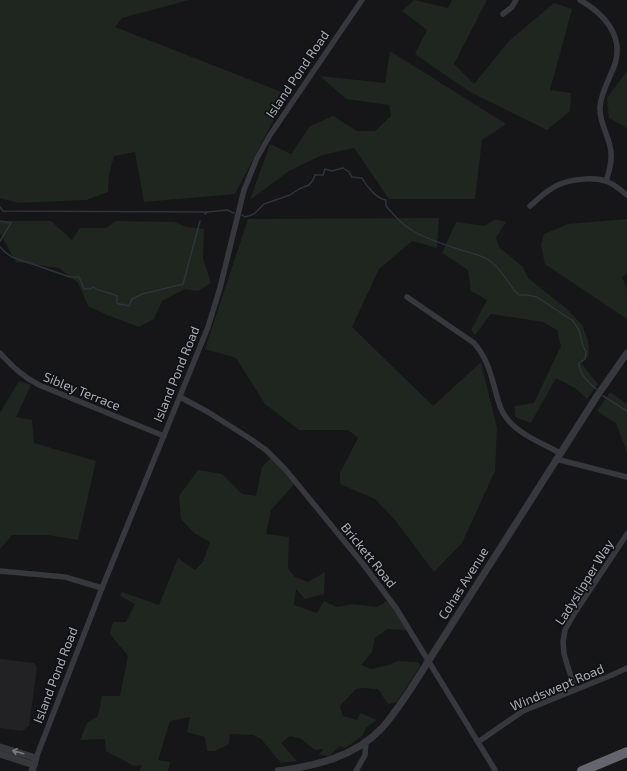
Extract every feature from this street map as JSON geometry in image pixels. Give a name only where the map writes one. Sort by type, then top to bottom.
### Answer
[{"type":"highway","points":[[582,771],[627,752]]},
{"type":"street","name":"Island Pond Road","points":[[33,768],[102,588],[201,346],[215,308],[240,202],[248,177],[257,158],[285,112],[362,0]]},
{"type":"street","points":[[503,14],[512,7],[516,0]]},
{"type":"street","points":[[580,0],[603,17],[612,29],[618,51],[600,107],[601,116],[611,147],[611,168],[606,182]]},
{"type":"street","points":[[530,206],[547,191],[560,184],[590,179],[606,182],[618,188],[627,195]]},
{"type":"street","points":[[407,297],[474,343],[488,363],[500,407],[504,415],[519,430],[558,456],[627,477]]},
{"type":"street","name":"Sibley Terrace","points":[[0,353],[27,379],[164,436]]},
{"type":"street","name":"Cohas Avenue","points":[[278,771],[327,762],[366,741],[380,730],[400,706],[558,456],[627,353]]},
{"type":"street","name":"Brickett Road","points":[[180,397],[208,412],[249,438],[276,458],[376,580],[400,613],[495,770]]},
{"type":"street","name":"Ladyslipper Way","points":[[575,690],[564,654],[563,642],[565,630],[627,534]]},
{"type":"street","points":[[0,571],[65,577],[102,588]]},
{"type":"street","name":"Windswept Road","points":[[478,742],[523,711],[627,668]]},
{"type":"street","points":[[356,771],[365,755],[366,741]]},
{"type":"street","points":[[0,747],[36,758]]},
{"type":"street","points":[[0,754],[33,768]]},
{"type":"shaded area","points":[[0,0],[189,0],[122,18],[115,27],[287,94],[235,194],[144,202],[135,152],[114,156],[109,175],[108,192],[86,200],[18,203],[0,198]]},
{"type":"shaded area","points":[[414,0],[448,8],[452,0],[487,0],[454,64],[474,84],[509,41],[554,3],[572,9],[550,90],[571,93],[570,111],[547,130],[470,92],[415,54],[427,30],[402,11]]},
{"type":"shaded area","points":[[390,51],[506,124],[482,140],[475,199],[389,199],[354,148],[322,155],[289,171],[250,200],[270,144],[291,154],[310,126],[333,116],[357,131],[375,131],[391,116],[389,105],[346,99],[320,76],[385,83]]},
{"type":"shaded area","points":[[627,71],[627,128],[609,118],[607,98]]},
{"type":"shaded area","points":[[439,218],[437,248],[412,241],[379,269],[352,327],[433,406],[481,362],[497,428],[495,471],[462,543],[434,572],[395,520],[375,499],[340,484],[340,473],[358,438],[348,430],[299,430],[265,404],[236,358],[205,349],[248,219]]},
{"type":"shaded area","points":[[495,219],[506,222],[496,238],[499,247],[523,267],[528,278],[568,310],[582,325],[588,340],[589,355],[581,363],[598,384],[587,399],[575,388],[556,378],[531,423],[515,417],[515,406],[534,403],[561,346],[557,330],[543,322],[491,314],[475,335],[471,330],[487,300],[471,291],[468,270],[442,253],[456,222],[485,226]]},
{"type":"shaded area","points":[[627,219],[627,273],[622,277],[627,289],[627,319],[545,264],[541,245],[544,234],[568,224]]},
{"type":"shaded area","points":[[51,221],[72,240],[80,228],[106,228],[116,221],[174,222],[187,227],[204,229],[203,259],[211,283],[198,291],[185,289],[162,301],[154,319],[139,327],[88,306],[78,283],[59,268],[16,262],[0,233],[0,222]]},
{"type":"shaded area","points":[[19,381],[31,385],[16,417],[32,420],[34,443],[96,461],[78,540],[48,535],[12,535],[0,549],[0,413]]},
{"type":"shaded area","points":[[610,392],[627,404],[627,452],[616,423],[597,411]]},
{"type":"shaded area","points":[[273,456],[296,482],[271,510],[266,534],[289,537],[288,568],[295,577],[308,582],[325,572],[324,594],[305,599],[296,589],[294,605],[317,613],[324,601],[337,607],[353,604],[377,607],[390,599],[409,628],[405,630],[387,629],[375,638],[372,652],[361,665],[371,669],[389,665],[398,661],[418,662],[420,666],[397,702],[388,704],[378,689],[356,689],[340,706],[343,716],[357,720],[360,713],[377,720],[366,728],[362,736],[345,748],[340,746],[329,756],[319,755],[323,749],[315,750],[301,739],[290,736],[281,743],[297,761],[281,763],[261,739],[253,735],[230,734],[229,744],[215,751],[207,751],[205,737],[187,732],[190,717],[170,721],[158,760],[170,762],[168,771],[139,771],[142,765],[134,766],[106,751],[105,739],[80,740],[87,723],[98,716],[102,696],[120,696],[128,656],[110,634],[113,622],[126,622],[135,604],[120,596],[122,592],[159,605],[178,558],[195,570],[203,562],[210,542],[194,533],[181,519],[179,496],[198,470],[222,474],[242,494],[256,496],[262,467]]},
{"type":"shaded area","points":[[0,659],[34,663],[37,667],[29,726],[22,731],[0,728]]},
{"type":"waterway","points":[[242,215],[245,217],[254,214],[264,204],[290,195],[309,185],[315,175],[323,175],[325,169],[332,171],[343,168],[349,172],[352,177],[362,178],[372,192],[386,200],[386,206],[406,227],[433,240],[478,255],[490,261],[495,265],[519,295],[537,297],[573,321],[579,330],[586,352],[585,359],[579,363],[579,367],[584,378],[596,389]]},
{"type":"waterway","points":[[0,207],[3,211],[207,212]]},
{"type":"waterway","points":[[205,214],[207,212],[227,210],[234,213]]},
{"type":"waterway","points":[[0,221],[11,223],[0,241]]},
{"type":"waterway","points":[[0,247],[12,257],[70,277],[79,277],[84,289],[91,289],[93,287],[117,296],[117,303],[129,306],[132,299],[142,294],[183,284],[200,221]]},
{"type":"waterway","points":[[603,396],[627,411]]}]
